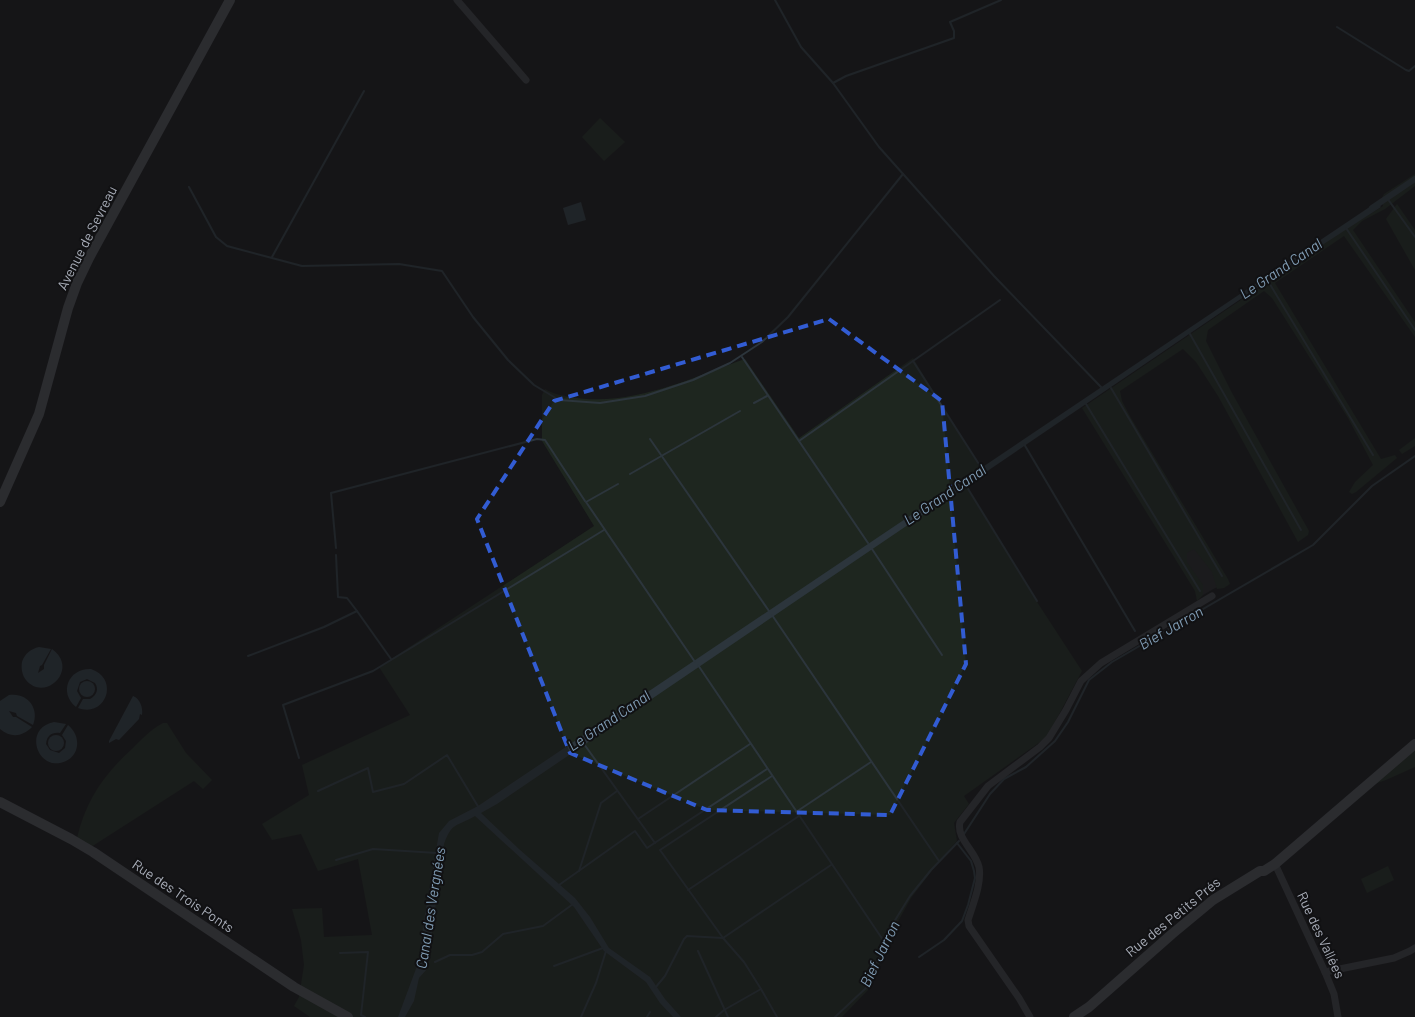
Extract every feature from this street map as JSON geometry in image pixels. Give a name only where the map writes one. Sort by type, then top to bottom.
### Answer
[{"type":"street","name":"Avenue de Sevreau","points":[[0,502],[39,414],[64,321],[77,283],[230,0]]},
{"type":"street","points":[[458,0],[526,80]]},
{"type":"street","points":[[1030,1017],[969,926],[968,920],[980,874],[975,857],[958,829],[960,822],[988,786],[1040,747],[1049,738],[1087,674],[1101,663],[1212,596]]},
{"type":"street","name":"Rue des Petits Prés","points":[[1074,1017],[1100,998],[1213,900],[1274,864],[1415,744]]},
{"type":"street","name":"Rue des Trois Ponts","points":[[0,802],[79,843],[287,983],[348,1017]]},
{"type":"street","name":"Rue des Vallées","points":[[1274,864],[1326,972],[1334,994],[1338,1017]]},
{"type":"street","points":[[1326,972],[1394,958],[1415,948]]},
{"type":"highlighted area","points":[[829,319],[942,401],[966,664],[890,815],[707,810],[570,753],[477,519],[554,401]]},
{"type":"shaded area","points":[[600,118],[625,142],[604,161],[582,137]]},
{"type":"shaded area","points":[[1415,174],[1415,186],[1385,209],[1362,221],[1353,230],[1415,322],[1415,337],[1344,236],[1275,283],[1381,459],[1395,455],[1397,458],[1356,492],[1352,494],[1349,492],[1355,482],[1373,465],[1348,418],[1272,298],[1264,291],[1208,330],[1206,341],[1231,391],[1309,531],[1308,535],[1298,542],[1218,396],[1196,362],[1183,349],[1120,391],[1122,401],[1131,418],[1230,584],[1224,588],[1217,589],[1212,572],[1194,549],[1187,553],[1187,562],[1203,585],[1203,595],[1197,601],[1195,591],[1082,408],[1342,231],[1383,206],[1382,198],[1384,194]]},
{"type":"shaded area","points":[[1397,204],[1415,230],[1415,270],[1386,219]]},
{"type":"shaded area","points":[[913,358],[979,466],[968,489],[1082,671],[1047,737],[964,796],[969,804],[954,823],[957,841],[911,898],[891,934],[883,959],[874,971],[868,990],[842,1017],[310,1017],[294,1006],[299,997],[304,965],[301,940],[292,909],[322,908],[324,937],[372,935],[358,859],[318,871],[301,834],[272,840],[262,824],[309,795],[302,765],[410,715],[379,667],[594,526],[542,441],[542,395],[545,389],[570,397],[592,399],[637,395],[681,382],[745,359],[799,438]]},
{"type":"shaded area","points":[[1415,438],[1415,446],[1402,454],[1399,450]]},
{"type":"shaded area","points":[[1199,544],[1224,585],[1203,595],[1180,556]]},
{"type":"shaded area","points":[[163,723],[167,723],[186,753],[212,780],[203,789],[194,781],[91,847],[77,838],[85,812],[105,778],[143,738]]},
{"type":"shaded area","points":[[1415,750],[1415,767],[1374,784]]},
{"type":"shaded area","points":[[1388,866],[1394,880],[1367,893],[1361,879]]},
{"type":"water","points":[[581,202],[586,220],[568,225],[563,208]]},
{"type":"water","name":"Canal des Vergnées","points":[[1377,202],[1381,207],[1279,273],[497,804],[481,813],[575,898],[590,917],[609,948],[650,977],[665,999],[681,1017],[673,1017],[660,1003],[646,982],[604,951],[574,907],[475,816],[452,828],[444,844],[427,969],[419,978],[414,1001],[405,1017],[398,1017],[420,958],[423,926],[439,833],[449,821],[478,806]]},
{"type":"water","points":[[39,647],[51,649],[40,666],[38,673],[44,669],[52,649],[60,657],[62,666],[61,674],[57,681],[50,686],[42,688],[34,686],[26,680],[22,669],[23,659],[31,650]]},
{"type":"water","points":[[91,669],[100,674],[105,681],[107,688],[106,696],[96,708],[88,710],[78,708],[83,699],[90,699],[94,696],[97,692],[96,685],[87,679],[80,682],[77,691],[81,698],[76,707],[68,695],[68,682],[77,672]]},
{"type":"water","points":[[87,681],[93,683],[95,689],[93,695],[87,697],[81,695],[79,689],[81,683]]},
{"type":"water","points":[[9,695],[21,696],[30,702],[33,707],[35,719],[33,725],[17,716],[16,713],[9,711],[13,717],[32,727],[24,733],[12,735],[0,729],[0,701]]},
{"type":"water","points":[[133,696],[138,699],[142,715],[140,714],[139,719],[119,740],[116,739],[109,743],[109,741]]},
{"type":"water","points":[[54,722],[66,724],[60,733],[52,734],[47,738],[46,744],[50,750],[59,753],[65,748],[66,741],[62,735],[68,725],[77,740],[76,751],[72,757],[66,761],[56,763],[48,761],[42,756],[36,741],[38,733],[44,726]]},
{"type":"water","points":[[53,735],[59,735],[64,740],[62,749],[53,751],[48,746],[48,740]]},
{"type":"waterway","points":[[775,0],[801,47],[833,83],[879,147],[994,276],[1101,387]]},
{"type":"waterway","points":[[833,83],[846,76],[954,38],[954,31],[950,22],[1001,0]]},
{"type":"waterway","points":[[1337,27],[1406,70],[1409,71],[1415,66]]},
{"type":"waterway","points":[[272,257],[364,91]]},
{"type":"waterway","points":[[189,187],[216,237],[227,246],[302,266],[399,264],[442,271],[473,317],[508,360],[534,385],[559,400],[600,403],[645,396],[693,380],[730,363],[762,342],[788,317],[903,174]]},
{"type":"waterway","name":"Le Grand Canal","points":[[1372,208],[1415,179]]},
{"type":"waterway","points":[[1387,198],[1415,237]]},
{"type":"waterway","points":[[1346,228],[1415,330]]},
{"type":"waterway","points":[[1268,281],[1373,455]]},
{"type":"waterway","points":[[799,441],[1000,300]]},
{"type":"waterway","points":[[1190,334],[1301,530]]},
{"type":"waterway","points":[[742,357],[868,543]]},
{"type":"waterway","points":[[913,361],[982,469]]},
{"type":"waterway","points":[[1111,388],[1222,576]]},
{"type":"waterway","points":[[754,403],[767,396]]},
{"type":"waterway","points":[[1086,404],[1200,591]]},
{"type":"waterway","points":[[630,474],[740,411]]},
{"type":"waterway","points":[[336,548],[331,493],[537,439],[545,440],[585,501]]},
{"type":"waterway","points":[[650,439],[769,611]]},
{"type":"waterway","points":[[1024,444],[1135,631]]},
{"type":"waterway","name":"Bief Jarron","points":[[964,834],[990,794],[1004,779],[1026,767],[1055,741],[1068,722],[1089,680],[1112,662],[1313,545],[1372,486],[1415,456]]},
{"type":"waterway","points":[[618,484],[586,502],[695,662]]},
{"type":"waterway","points":[[965,484],[1037,601]]},
{"type":"waterway","points":[[299,758],[283,705],[373,671],[604,530]]},
{"type":"waterway","points":[[872,549],[942,655]]},
{"type":"waterway","points":[[336,555],[338,597],[347,598],[357,611]]},
{"type":"waterway","points":[[248,656],[324,627],[357,611],[391,659]]},
{"type":"waterway","points":[[772,615],[939,861]]},
{"type":"waterway","points":[[698,665],[885,943]]},
{"type":"waterway","points":[[584,744],[655,843]]},
{"type":"waterway","points":[[638,819],[750,744]]},
{"type":"waterway","points":[[318,791],[368,768],[373,792],[404,784],[447,755],[479,808]]},
{"type":"waterway","points":[[796,812],[871,762]]},
{"type":"waterway","points":[[559,885],[635,831],[647,848],[767,769]]},
{"type":"waterway","points":[[772,776],[660,850],[723,938],[744,962],[777,1017]]},
{"type":"waterway","points":[[579,871],[601,803],[617,791]]},
{"type":"waterway","points":[[688,890],[799,816]]},
{"type":"waterway","name":"Bief Jarron","points":[[835,1017],[866,988],[871,969],[880,958],[889,930],[910,896],[931,870],[959,841]]},
{"type":"waterway","points":[[919,957],[944,940],[962,921],[968,905],[975,878],[974,871],[971,861],[957,843]]},
{"type":"waterway","name":"Canal des Vergnées","points":[[336,860],[373,849],[437,853]]},
{"type":"waterway","points":[[655,988],[665,976],[687,936],[723,938],[831,865]]},
{"type":"waterway","name":"Canal des Vergnées","points":[[435,962],[450,955],[472,955],[482,952],[503,934],[543,926],[573,904]]},
{"type":"waterway","points":[[554,966],[603,948]]},
{"type":"waterway","points":[[581,1017],[596,983],[606,951]]},
{"type":"waterway","points":[[698,951],[728,1017]]},
{"type":"waterway","points":[[340,953],[368,952],[361,1015],[365,1017]]},
{"type":"waterway","points":[[716,1017],[724,1010],[761,989]]},
{"type":"waterway","points":[[647,1017],[650,1012]]}]
